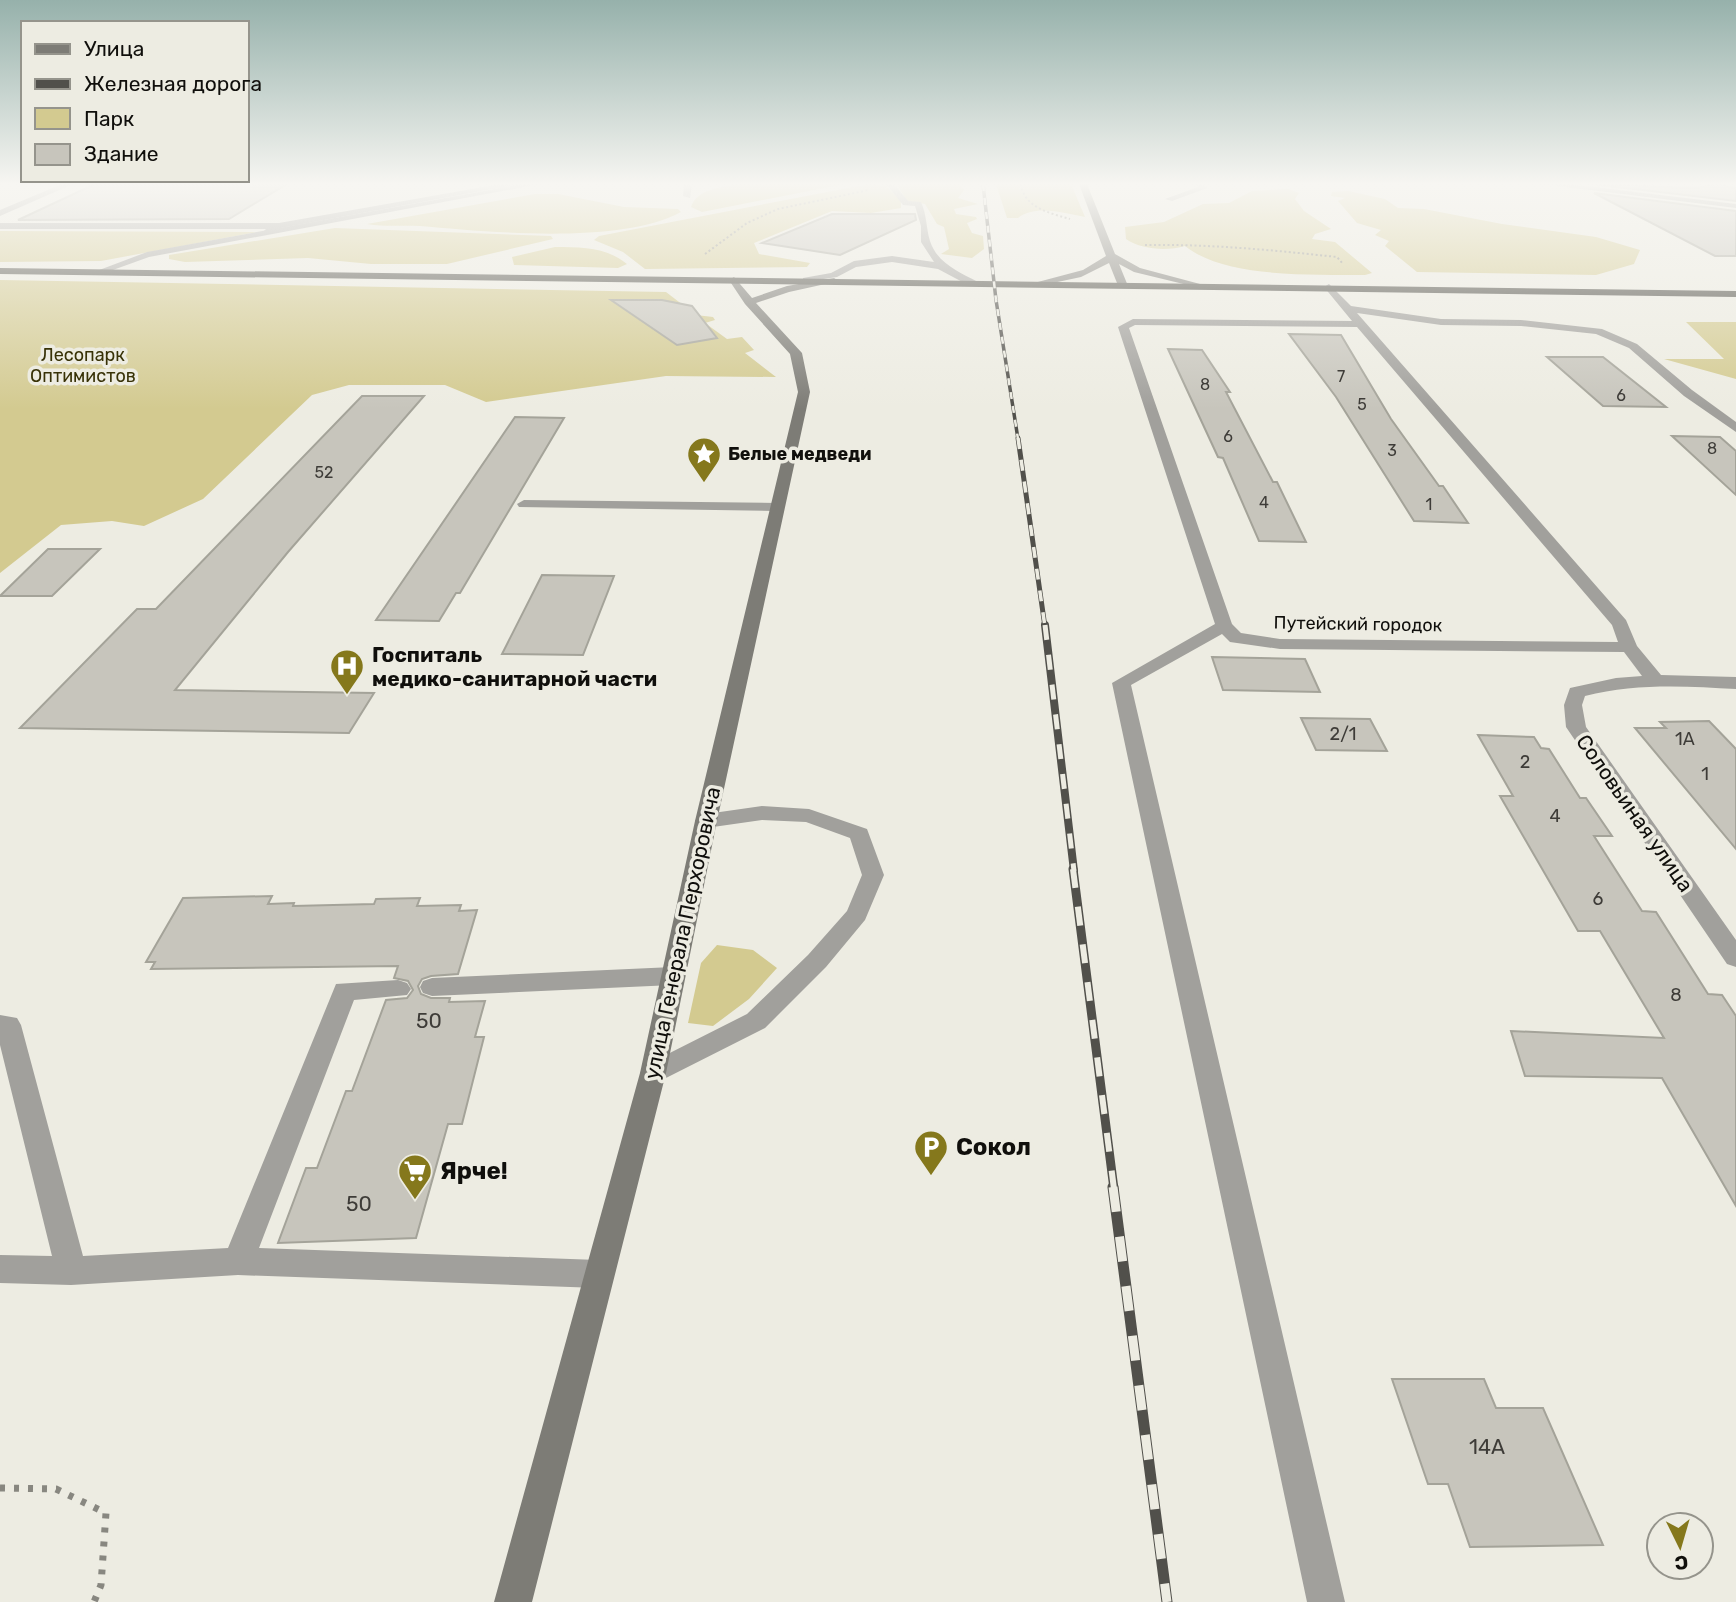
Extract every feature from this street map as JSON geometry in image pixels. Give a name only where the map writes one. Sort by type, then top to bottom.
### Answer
[{"type":"highway","points":[[0,271],[1736,294]]},
{"type":"street","points":[[99,272],[136,259]]},
{"type":"street","points":[[806,281],[834,275],[854,264],[892,259],[941,267],[974,284]]},
{"type":"street","points":[[936,259],[941,267]]},
{"type":"street","points":[[1038,285],[1092,270],[1108,259]]},
{"type":"street","points":[[1113,259],[1123,286]]},
{"type":"street","points":[[1117,259],[1143,272],[1196,286]]},
{"type":"street","name":"улица Генерала Перхоровича","points":[[513,1602],[653,1073],[706,821],[804,392],[796,353],[749,302],[734,280]]},
{"type":"street","points":[[749,302],[788,289],[834,281]]},
{"type":"street","points":[[1329,287],[1620,624],[1629,647],[1655,680],[1736,683]]},
{"type":"street","points":[[1348,309],[1441,322],[1521,323],[1598,331],[1633,346],[1688,393],[1736,428]]},
{"type":"street","points":[[1326,1602],[1122,683],[1224,626],[1122,327],[1133,322],[1360,324]]},
{"type":"street","points":[[523,504],[777,507]]},
{"type":"street","name":"Путейский городок","points":[[1224,626],[1236,638],[1280,643],[1629,647]]},
{"type":"street","name":"Соловьиная улица","points":[[1655,680],[1607,683],[1577,692],[1573,705],[1576,726],[1736,958]]},
{"type":"street","points":[[653,1073],[756,1021],[817,961],[858,914],[873,875],[859,834],[809,816],[762,813],[706,821]]},
{"type":"street","points":[[432,987],[674,976]]},
{"type":"street","points":[[238,1261],[345,991],[398,989]]},
{"type":"street","points":[[0,1025],[8,1025],[71,1270]]},
{"type":"street","points":[[0,1269],[71,1270],[238,1261],[598,1274]]},
{"type":"path","points":[[1329,287],[1350,272],[1339,259]]},
{"type":"path","points":[[0,1488],[56,1489],[106,1513],[102,1584],[94,1602]]},
{"type":"green space","points":[[0,259],[113,259],[101,261],[0,262]]},
{"type":"green space","points":[[169,259],[285,259],[185,262]]},
{"type":"green space","points":[[316,259],[469,259],[447,264],[371,264]]},
{"type":"green space","points":[[512,259],[620,259],[627,264],[618,268],[514,265]]},
{"type":"green space","points":[[632,259],[786,259],[810,263],[807,267],[645,269]]},
{"type":"green space","points":[[1207,259],[1355,259],[1372,273],[1296,274],[1223,264]]},
{"type":"green space","points":[[1401,259],[1636,259],[1634,264],[1596,275],[1417,272]]},
{"type":"green space","name":"Лесопарк Оптимистов","points":[[0,280],[666,292],[696,315],[713,317],[715,320],[705,323],[727,339],[742,337],[754,350],[745,353],[776,377],[666,376],[486,402],[445,385],[349,385],[312,395],[203,499],[144,526],[112,521],[61,525],[0,573]]},
{"type":"green space","points":[[1686,322],[1736,322],[1736,379],[1664,359],[1724,359]]},
{"type":"green space","points":[[717,945],[753,950],[777,968],[749,999],[713,1026],[688,1023],[701,963]]},
{"type":"building","points":[[611,300],[662,300],[692,306],[717,338],[677,345]]},
{"type":"building","points":[[1289,334],[1341,335],[1391,419],[1468,523],[1414,521],[1336,397]]},
{"type":"building","points":[[1168,349],[1202,350],[1230,392],[1226,392],[1273,482],[1277,482],[1306,542],[1259,541],[1223,458],[1218,457]]},
{"type":"building","points":[[1547,357],[1603,357],[1666,407],[1603,406]]},
{"type":"building","points":[[362,396],[424,396],[288,552],[175,690],[374,693],[349,733],[20,728],[137,609],[156,609]]},
{"type":"building","points":[[515,417],[564,418],[460,593],[456,593],[439,621],[376,620]]},
{"type":"building","points":[[1672,436],[1720,437],[1736,451],[1736,495]]},
{"type":"building","points":[[48,549],[100,549],[52,596],[0,596]]},
{"type":"building","points":[[542,575],[614,576],[583,655],[502,654]]},
{"type":"building","points":[[1212,657],[1305,659],[1320,692],[1223,690]]},
{"type":"building","points":[[1301,718],[1370,719],[1387,751],[1316,750]]},
{"type":"building","points":[[1709,721],[1736,749],[1736,849],[1635,728],[1666,728],[1660,722]]},
{"type":"building","points":[[1478,735],[1534,737],[1541,748],[1549,749],[1580,798],[1586,798],[1612,836],[1594,836],[1642,911],[1656,912],[1708,994],[1722,995],[1736,1016],[1736,1206],[1662,1078],[1525,1076],[1511,1031],[1664,1038],[1600,931],[1578,931],[1500,796],[1513,796]]},
{"type":"building","points":[[272,896],[268,904],[374,904],[376,899],[420,898],[417,906],[461,905],[459,911],[477,910],[458,974],[431,976],[422,979],[418,986],[421,994],[431,998],[450,998],[449,1002],[485,1001],[475,1037],[484,1037],[462,1124],[448,1124],[416,1238],[278,1243],[306,1168],[317,1168],[346,1091],[352,1091],[386,1000],[407,998],[413,990],[408,981],[394,978],[398,966],[151,969],[155,962],[146,962],[183,898]]},
{"type":"building","points":[[1392,1379],[1484,1379],[1496,1408],[1543,1408],[1603,1545],[1470,1547],[1448,1484],[1428,1484]]},
{"type":"railway","points":[[991,259],[1018,439]]},
{"type":"railway","points":[[1018,438],[1045,627]]},
{"type":"railway","points":[[1045,625],[1074,871]]},
{"type":"railway","points":[[1073,869],[1114,1189]]},
{"type":"railway","points":[[1113,1187],[1167,1602]]},
{"type":"place","name":"Белые медведи","points":[[704,484]]},
{"type":"place","name":"Госпиталь медико-санитарной части","points":[[347,696]]},
{"type":"place","name":"Сокол","points":[[931,1177]]},
{"type":"place","name":"Ярче!","points":[[415,1201]]}]
